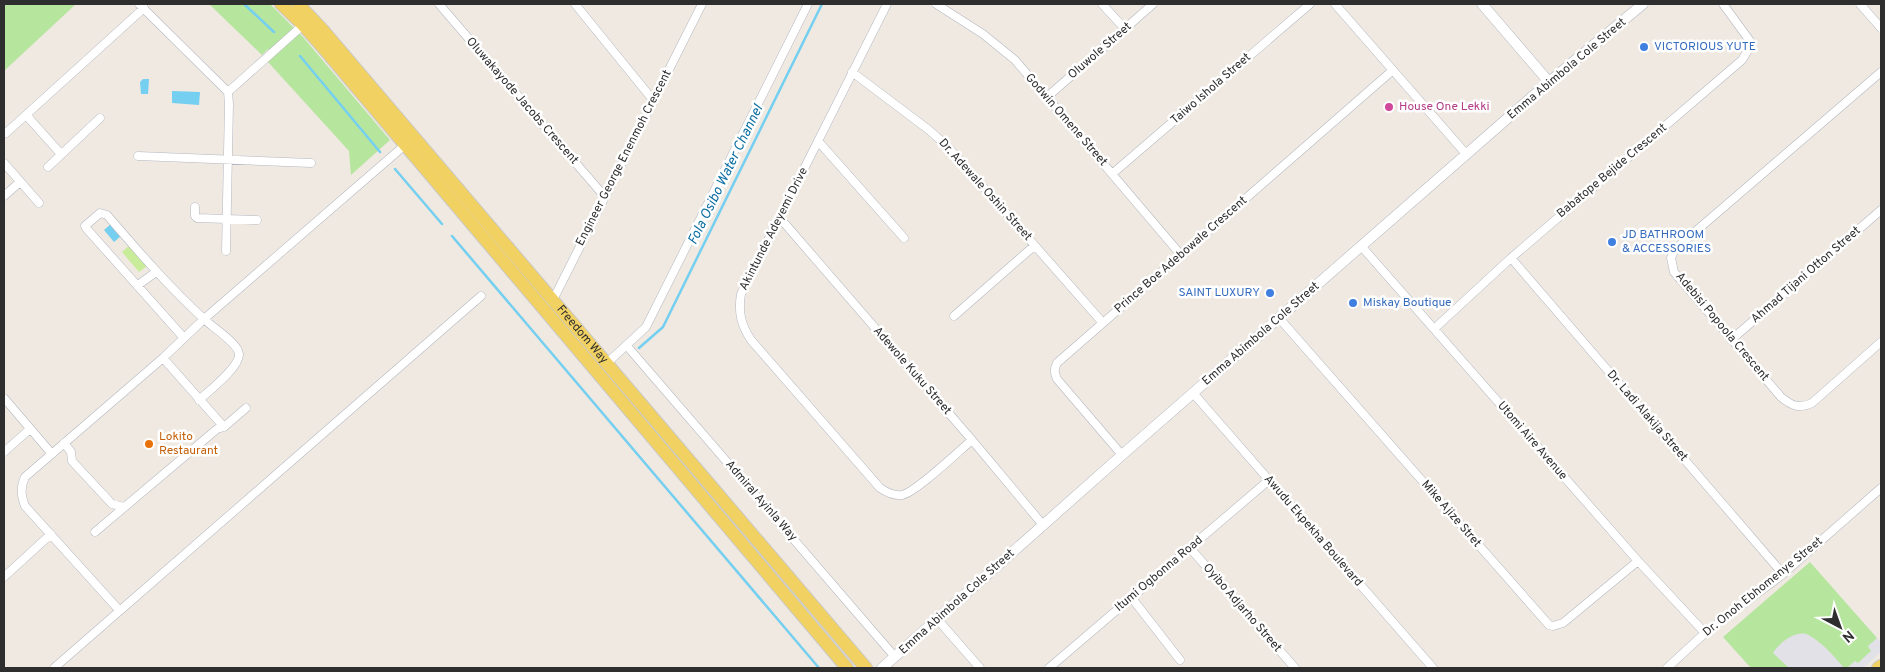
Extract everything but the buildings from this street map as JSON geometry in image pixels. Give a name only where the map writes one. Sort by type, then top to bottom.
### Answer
[{"type":"main road","name":"Freedom Way","points":[[281,4],[303,24],[847,668]]},
{"type":"main road","name":"Freedom Way","points":[[298,4],[321,28],[866,668]]},
{"type":"street","name":"Oluwakayode Jacobs Crescent","points":[[439,4],[605,197]]},
{"type":"street","points":[[575,4],[653,100]]},
{"type":"street","name":"Engineer George Enenmoh Crescent","points":[[548,314],[553,300],[702,4]]},
{"type":"street","points":[[606,364],[646,327],[808,4]]},
{"type":"street","name":"Akintunde Adeyemi Drive","points":[[887,4],[741,294],[740,318],[744,330],[751,340],[880,488],[887,492],[899,496],[912,491],[972,440]]},
{"type":"street","name":"Godwin Omene Street","points":[[936,4],[999,45],[1047,97],[1181,255]]},
{"type":"street","points":[[1102,4],[1124,29]]},
{"type":"street","name":"Oluwole Street","points":[[1047,97],[1153,4]]},
{"type":"street","name":"Taiwo Ishola Street","points":[[1112,174],[1310,4]]},
{"type":"street","points":[[1335,4],[1467,155]]},
{"type":"street","points":[[1482,4],[1550,82]]},
{"type":"street","name":"Emma Abimbola Cole Street","points":[[882,668],[1122,455],[1550,82],[1643,4]]},
{"type":"street","name":"Babatope Bejide Crescent","points":[[1434,329],[1511,258],[1742,60],[1748,50],[1750,41],[1723,4]]},
{"type":"street","points":[[1860,4],[1881,28]]},
{"type":"street","points":[[6,133],[142,6],[228,92],[226,251]]},
{"type":"street","points":[[228,92],[303,24]]},
{"type":"street","name":"Prince Boe Adebowale Crescent","points":[[1122,455],[1057,379],[1054,367],[1392,70]]},
{"type":"street","name":"Dr. Adewale Oshin Street","points":[[852,72],[929,130],[947,146],[1103,323]]},
{"type":"street","name":"Adebisi Popoola Crescent","points":[[1881,72],[1675,249],[1671,258],[1674,272],[1781,397],[1795,406],[1804,407],[1812,403],[1881,343]]},
{"type":"street","points":[[26,114],[61,154]]},
{"type":"street","points":[[48,167],[100,118]]},
{"type":"street","points":[[818,141],[904,238]]},
{"type":"street","points":[[119,610],[25,506],[21,487],[25,477],[405,145]]},
{"type":"street","points":[[138,156],[311,164]]},
{"type":"street","points":[[4,164],[38,203]]},
{"type":"street","points":[[4,196],[20,182]]},
{"type":"street","points":[[196,207],[196,217],[257,220]]},
{"type":"street","name":"Ahmad Tijani Otton Street","points":[[1731,340],[1881,210]]},
{"type":"street","points":[[184,338],[86,228],[85,226],[100,213],[107,215],[156,272],[236,347],[239,354],[238,360],[232,369],[199,400]]},
{"type":"street","name":"Adewole Kuku Street","points":[[780,218],[1043,525]]},
{"type":"street","points":[[954,316],[1034,246]]},
{"type":"street","name":"Utomi Aire Avenue","points":[[1362,246],[1638,561],[1706,632]]},
{"type":"street","name":"Dr. Ladi Alakija Street","points":[[1511,258],[1783,574]]},
{"type":"street","points":[[138,285],[156,272]]},
{"type":"street","points":[[58,667],[119,610],[481,296]]},
{"type":"street","name":"Mike Ajize Stret","points":[[1280,318],[1549,625],[1553,626],[1563,623],[1638,561]]},
{"type":"street","name":"Admiral Ayinla Way","points":[[627,346],[895,657]]},
{"type":"street","points":[[162,358],[224,428]]},
{"type":"street","name":"Awudu Ekpekha Boulevard","points":[[1194,393],[1434,668]]},
{"type":"street","points":[[4,398],[52,454]]},
{"type":"street","points":[[95,532],[217,429],[224,428],[246,408]]},
{"type":"street","points":[[4,452],[30,429]]},
{"type":"street","points":[[64,443],[71,452],[72,461],[112,504],[124,507]]},
{"type":"street","name":"Itumi Ogbonna Road","points":[[1049,668],[1269,480]]},
{"type":"street","name":"Dr. Onoh Ebhomenye Street","points":[[1667,668],[1706,632],[1783,574],[1881,488]]},
{"type":"street","points":[[4,577],[50,534]]},
{"type":"street","name":"Oyibo Adjarho Street","points":[[1190,548],[1295,668]]},
{"type":"street","points":[[1131,597],[1180,660]]},
{"type":"street","points":[[938,620],[980,668]]},
{"type":"shaded area","points":[[1846,604],[1881,642],[1881,652],[1863,668],[1751,668],[1723,637]]},
{"type":"green space","points":[[4,4],[76,4],[4,71]]},
{"type":"green space","points":[[209,4],[270,4],[303,37],[390,140],[351,175],[349,151],[268,62],[274,55],[268,49],[262,55]]},
{"type":"green space","points":[[132,243],[150,264],[139,272],[122,252]]},
{"type":"green space","points":[[1810,562],[1877,638],[1868,646],[1871,651],[1858,663],[1855,661],[1849,668],[1844,668],[1811,636],[1796,634],[1787,639],[1773,653],[1789,668],[1751,668],[1723,637]]},
{"type":"water","points":[[143,79],[149,79],[148,94],[141,94],[140,82]]},
{"type":"water","points":[[172,91],[200,92],[199,105],[172,103]]},
{"type":"water","points":[[111,224],[121,236],[114,242],[104,230]]},
{"type":"waterway","points":[[244,4],[274,32]]},
{"type":"waterway","name":"Fola Osibo Water Channel","points":[[639,348],[663,327],[822,4]]},
{"type":"waterway","points":[[300,56],[380,152]]},
{"type":"waterway","points":[[395,169],[442,224]]},
{"type":"waterway","points":[[452,236],[819,668]]},
{"type":"place","name":"VICTORIOUS YUTE","points":[[1644,47]]},
{"type":"place","name":"House One Lekki","points":[[1389,107]]},
{"type":"place","name":"JD BATHROOM & ACCESSORIES","points":[[1612,242]]},
{"type":"place","name":"SAINT LUXURY","points":[[1270,293]]},
{"type":"place","name":"Miskay Boutique","points":[[1353,303]]},
{"type":"place","name":"Lokito Restaurant","points":[[149,444]]}]
